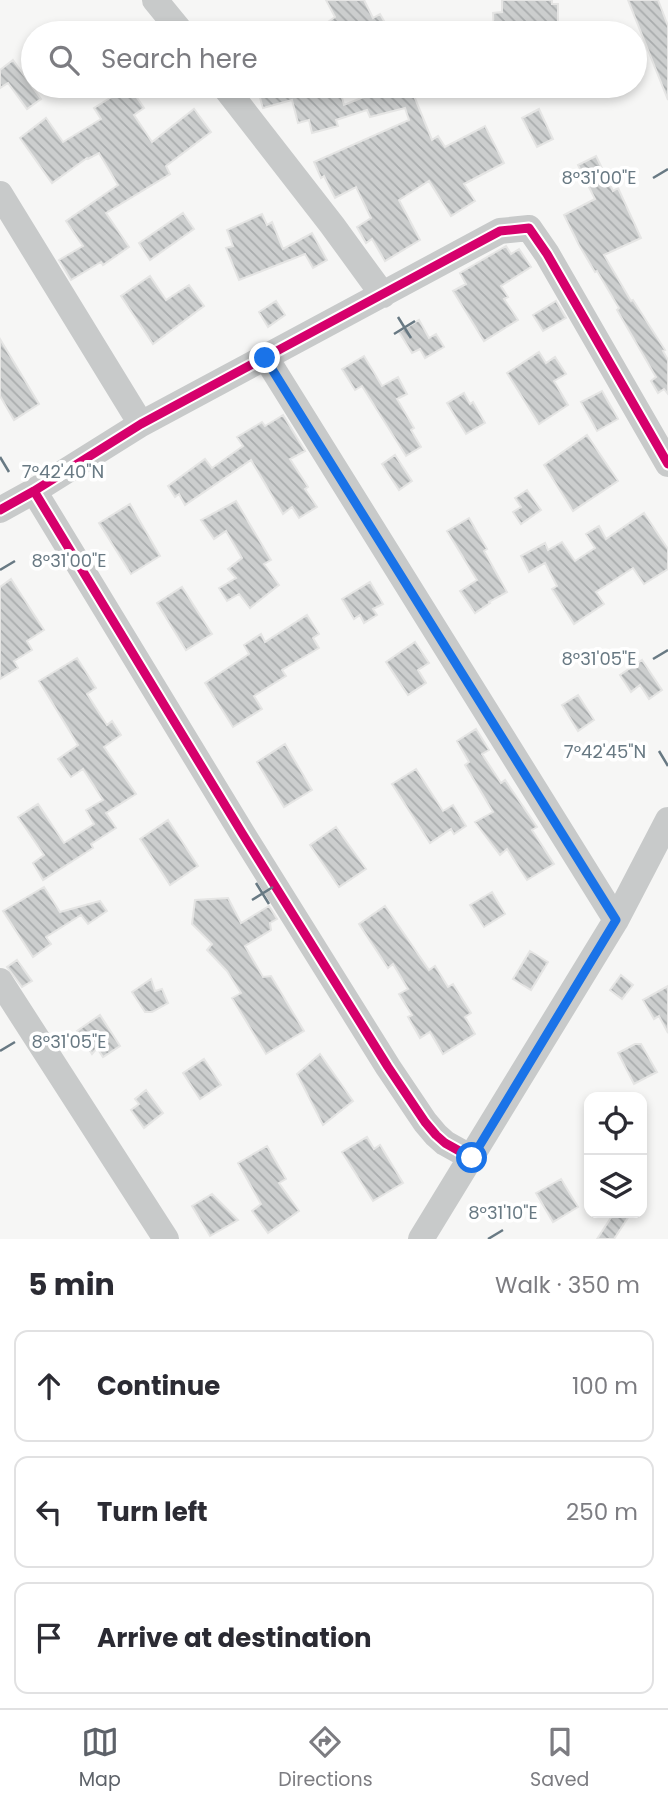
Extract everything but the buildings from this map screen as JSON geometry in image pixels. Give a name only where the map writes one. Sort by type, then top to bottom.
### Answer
[{"type":"street","points":[[155,0],[172,21]]},
{"type":"street","points":[[233,98],[383,295]]},
{"type":"street","points":[[0,194],[141,424]]},
{"type":"street","points":[[0,510],[141,424],[500,231],[528,228],[547,254],[668,464]]},
{"type":"street","points":[[265,358],[616,920]]},
{"type":"street","points":[[34,491],[242,833],[412,1103],[445,1143],[472,1158]]},
{"type":"street","points":[[421,1239],[616,920],[668,820]]},
{"type":"street","points":[[0,981],[166,1239]]},
{"type":"cycle path","points":[[0,510],[141,424],[500,231],[529,228],[547,254],[668,464]]},
{"type":"cycle path","points":[[34,491],[388,1067],[436,1135],[472,1158]]},
{"type":"route","points":[[265,358],[616,920],[472,1158]]}]
